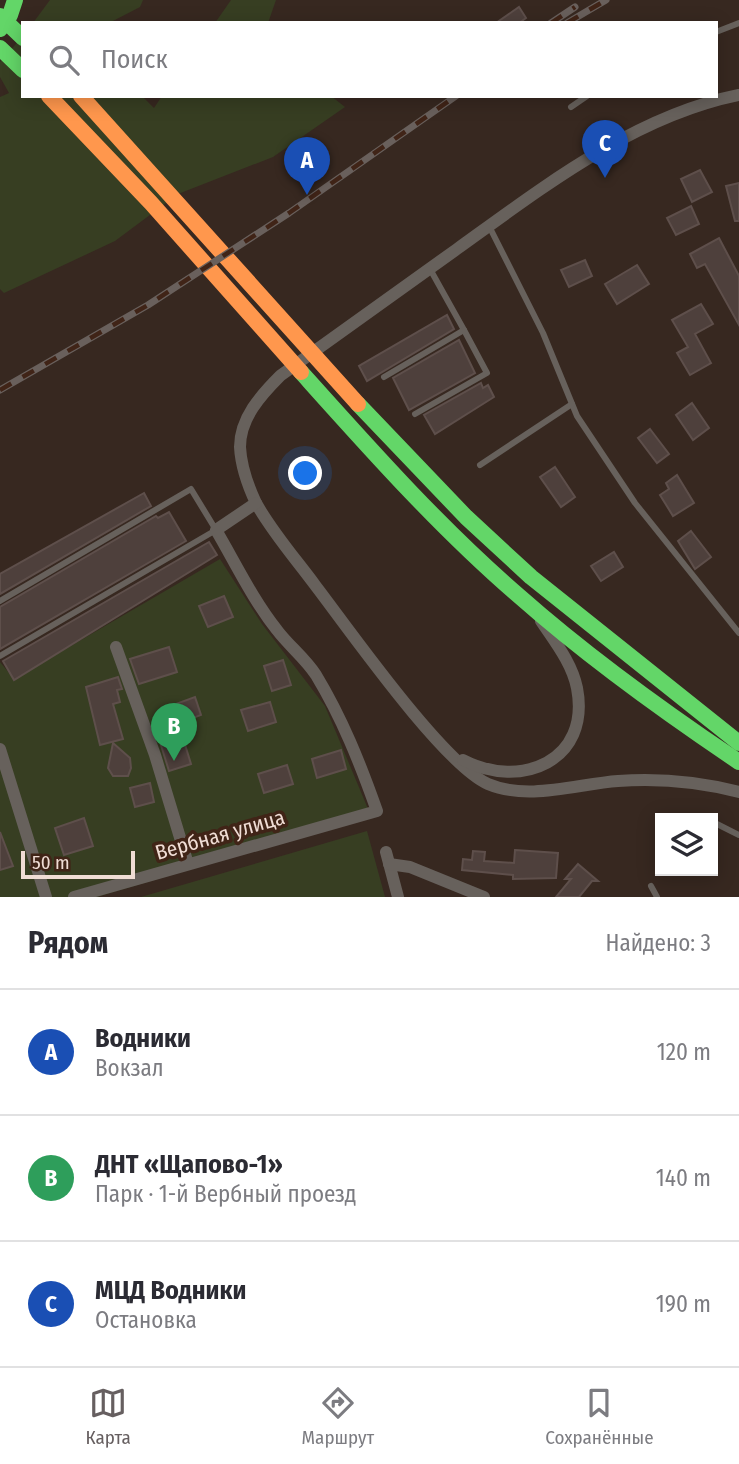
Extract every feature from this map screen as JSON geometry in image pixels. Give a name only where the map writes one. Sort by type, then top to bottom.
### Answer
[{"type":"main road","points":[[0,29],[10,15],[15,0]]},
{"type":"main road","points":[[0,16],[21,36]]},
{"type":"main road","points":[[0,48],[21,68]]},
{"type":"main road","points":[[51,98],[168,221],[402,483],[480,561],[533,608],[648,701],[739,762]]},
{"type":"main road","points":[[83,98],[185,206],[418,467],[505,555],[739,743]]},
{"type":"street","points":[[739,95],[679,112],[607,148],[489,226],[281,376],[252,408],[244,426],[240,446],[243,467],[256,503],[348,628],[448,750],[470,772],[486,783],[517,790],[621,780],[672,781],[739,792]]},
{"type":"street","points":[[216,530],[256,503]]},
{"type":"street","name":"Вербная улица","points":[[74,897],[377,811],[350,738],[334,705],[313,671],[278,631],[254,597],[216,530]]},
{"type":"street","points":[[448,750],[477,767],[523,772],[549,763],[569,741],[579,713],[576,685],[563,654],[533,608]]},
{"type":"street","points":[[116,647],[155,755],[188,864]]},
{"type":"street","points":[[0,749],[46,897]]},
{"type":"street","points":[[398,897],[387,858],[484,897]]},
{"type":"lane","points":[[718,31],[739,23]]},
{"type":"lane","points":[[571,107],[584,98]]},
{"type":"lane","points":[[489,226],[543,333],[572,404],[635,503],[739,634]]},
{"type":"lane","points":[[415,414],[487,373],[429,269]]},
{"type":"lane","points":[[384,377],[464,330]]},
{"type":"lane","points":[[480,464],[572,404]]},
{"type":"lane","points":[[0,601],[191,489],[216,530],[0,656]]},
{"type":"lane","points":[[718,824],[739,835]]},
{"type":"lane","points":[[651,886],[657,897]]},
{"type":"green space","points":[[50,0],[143,0],[140,7],[113,21],[34,21]]},
{"type":"green space","points":[[231,0],[276,0],[269,21],[216,21]]},
{"type":"green space","points":[[21,38],[21,98],[144,98],[154,108],[161,98],[334,98],[345,107],[273,157],[178,194],[115,241],[4,293],[0,289],[0,97],[9,93],[0,77],[0,62]]},
{"type":"green space","points":[[220,559],[262,624],[325,706],[371,816],[97,897],[0,897],[0,662],[14,679]]},
{"type":"green space","points":[[367,831],[385,897],[141,897]]},
{"type":"building","points":[[519,7],[526,18],[522,21],[499,21]]},
{"type":"building","points":[[700,170],[712,192],[692,202],[681,179]]},
{"type":"building","points":[[739,183],[739,221],[735,221],[726,186]]},
{"type":"building","points":[[691,206],[699,224],[676,235],[667,218]]},
{"type":"building","points":[[719,238],[739,276],[739,325],[705,264],[697,268],[690,254]]},
{"type":"building","points":[[585,260],[592,276],[569,287],[561,270]]},
{"type":"building","points":[[637,265],[649,284],[617,304],[605,284]]},
{"type":"building","points":[[701,304],[713,324],[695,334],[711,363],[690,375],[677,353],[688,347],[672,320]]},
{"type":"building","points":[[447,315],[454,329],[367,381],[359,366]]},
{"type":"building","points":[[459,340],[475,373],[409,410],[393,378]]},
{"type":"building","points":[[481,383],[483,388],[488,385],[494,397],[435,434],[424,415]]},
{"type":"building","points":[[692,403],[709,428],[693,440],[676,415]]},
{"type":"building","points":[[650,429],[669,454],[657,463],[638,438]]},
{"type":"building","points":[[555,467],[575,497],[561,507],[540,477]]},
{"type":"building","points":[[677,475],[694,503],[673,516],[660,495],[669,489],[666,483]]},
{"type":"building","points":[[144,493],[151,506],[0,594],[0,574]]},
{"type":"building","points":[[169,512],[186,541],[0,649],[0,607],[156,516],[158,518]]},
{"type":"building","points":[[691,531],[711,557],[695,569],[678,541]]},
{"type":"building","points":[[209,542],[217,555],[14,680],[3,661]]},
{"type":"building","points":[[614,552],[623,567],[601,581],[591,566]]},
{"type":"building","points":[[224,596],[233,617],[208,627],[199,606]]},
{"type":"building","points":[[169,647],[177,672],[139,684],[130,659]]},
{"type":"building","points":[[283,660],[291,685],[272,691],[264,666]]},
{"type":"building","points":[[118,677],[122,689],[117,690],[120,702],[113,704],[123,739],[100,745],[86,687]]},
{"type":"building","points":[[195,697],[201,715],[179,723],[173,705]]},
{"type":"building","points":[[270,702],[276,722],[248,731],[241,710]]},
{"type":"building","points":[[182,735],[191,764],[169,771],[160,742]]},
{"type":"building","points":[[113,743],[130,758],[128,776],[113,776],[108,768]]},
{"type":"building","points":[[341,750],[346,769],[317,778],[312,759]]},
{"type":"building","points":[[287,765],[293,784],[264,793],[258,774]]},
{"type":"building","points":[[150,783],[154,802],[135,807],[130,788]]},
{"type":"building","points":[[84,818],[93,846],[64,855],[55,828]]},
{"type":"building","points":[[0,832],[13,866],[0,870]]},
{"type":"building","points":[[515,850],[558,853],[556,878],[513,879],[513,875],[462,870],[463,859],[472,860],[473,851],[485,852],[484,861],[514,863]]},
{"type":"building","points":[[578,864],[598,881],[592,881],[579,897],[556,897],[571,879],[565,879]]},
{"type":"railway","points":[[570,21],[606,0]]},
{"type":"railway","points":[[554,21],[575,7]]},
{"type":"railway","points":[[0,390],[148,305],[289,213],[453,98]]},
{"type":"traffic: fast","points":[[0,29],[10,15],[15,0]]},
{"type":"traffic: fast","points":[[0,16],[21,36]]},
{"type":"traffic: fast","points":[[0,48],[21,68]]},
{"type":"traffic: fast","points":[[301,372],[461,543],[545,619],[654,703],[739,762]]},
{"type":"traffic: fast","points":[[358,404],[466,517],[531,577],[739,743]]},
{"type":"traffic: slow","points":[[51,98],[151,203],[301,372]]},
{"type":"traffic: slow","points":[[83,98],[358,404]]},
{"type":"place","name":"МЦД Водники","points":[[605,178]]},
{"type":"place","name":"Водники","points":[[307,195]]},
{"type":"place","name":"ДНТ «Щапово-1»","points":[[174,761]]}]
